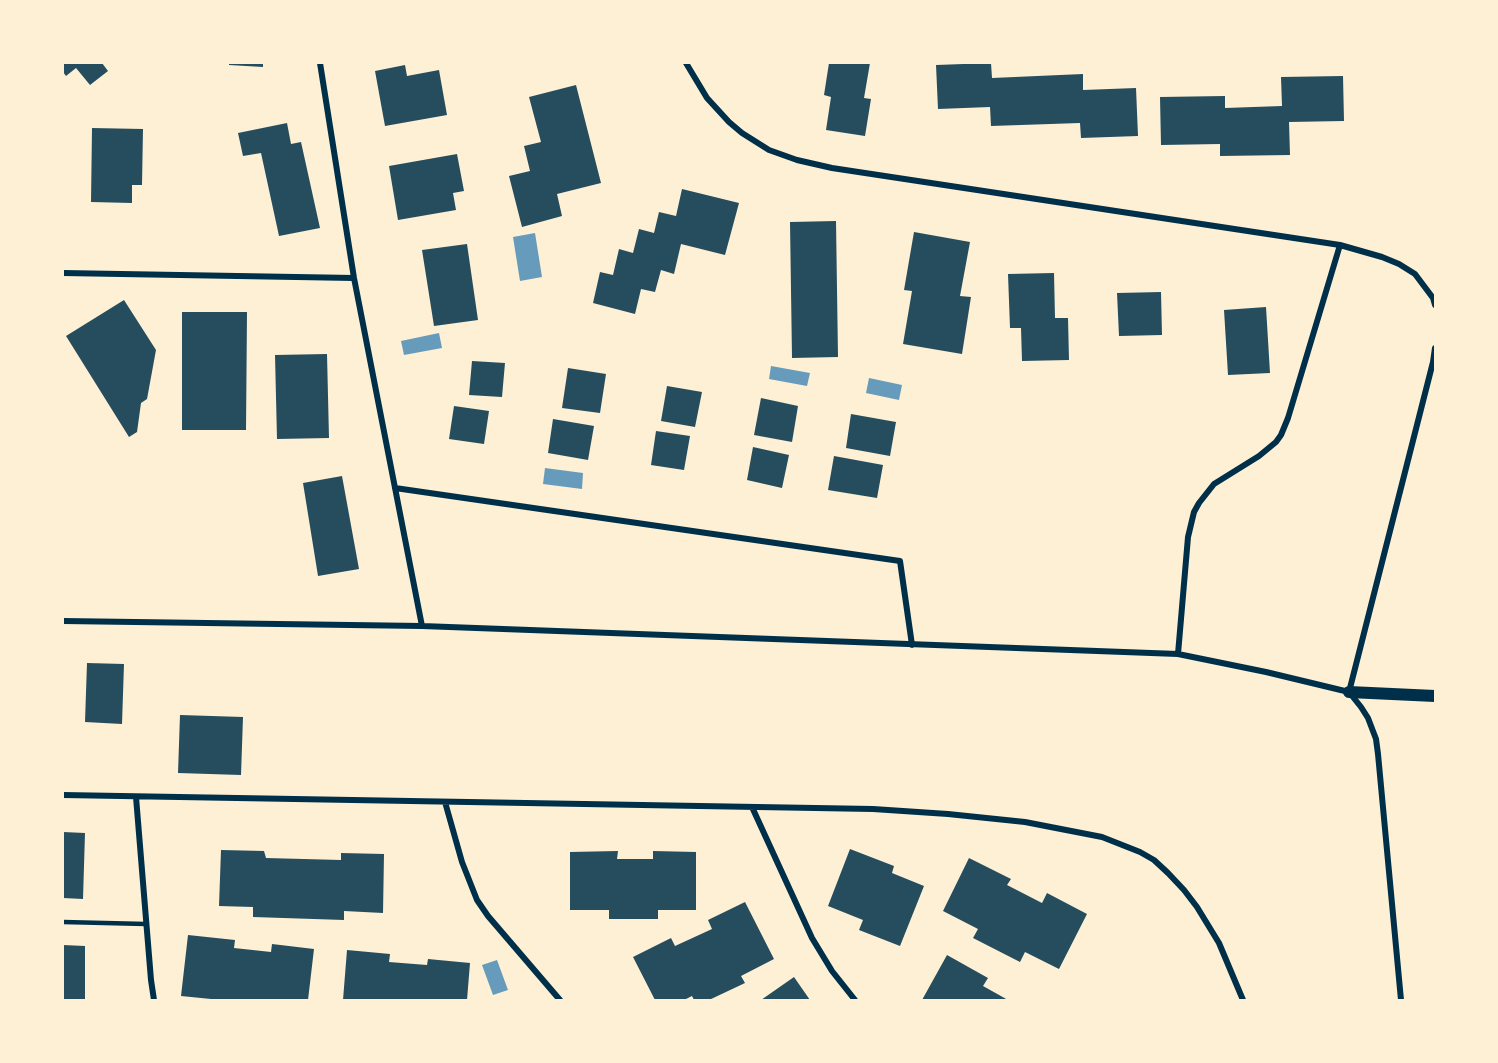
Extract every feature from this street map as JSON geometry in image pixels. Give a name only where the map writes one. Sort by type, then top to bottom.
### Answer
[{"type":"main road","points":[[1349,692],[1435,696]]},
{"type":"street","points":[[320,63],[354,278],[422,626]]},
{"type":"street","points":[[686,63],[707,98],[729,122],[769,150],[797,160],[832,168],[1340,245],[1382,257],[1415,274],[1433,298],[1435,305]]},
{"type":"street","points":[[1178,654],[1188,537],[1194,513],[1214,484],[1259,456],[1281,435],[1340,245]]},
{"type":"street","points":[[63,273],[354,278]]},
{"type":"street","points":[[1349,692],[1435,348]]},
{"type":"street","points":[[395,488],[900,561],[912,645]]},
{"type":"street","points":[[63,621],[422,626],[1178,654],[1349,692],[1368,718],[1376,739],[1401,1000]]},
{"type":"street","points":[[63,795],[873,809],[1025,822],[1115,841],[1154,860],[1184,890],[1197,907],[1219,943],[1243,1000]]},
{"type":"street","points":[[136,796],[154,1000]]},
{"type":"street","points":[[445,802],[467,879],[477,900],[560,1000]]},
{"type":"street","points":[[752,807],[812,938],[832,971],[855,1000]]},
{"type":"lane","points":[[63,922],[146,924]]},
{"type":"water","points":[[535,233],[542,277],[520,281],[513,237]]},
{"type":"water","points":[[439,333],[442,348],[404,355],[401,341]]},
{"type":"water","points":[[771,366],[810,373],[807,386],[769,379]]},
{"type":"water","points":[[869,378],[902,385],[899,400],[866,393]]},
{"type":"water","points":[[545,468],[583,473],[582,489],[543,484]]},
{"type":"water","points":[[497,960],[508,990],[493,995],[482,965]]},
{"type":"building","points":[[63,63],[102,63],[108,71],[90,85],[76,68],[66,76],[63,72]]},
{"type":"building","points":[[229,63],[263,63],[263,67],[229,65]]},
{"type":"building","points":[[829,63],[870,63],[864,98],[871,99],[865,136],[826,130],[831,97],[824,95]]},
{"type":"building","points":[[991,63],[992,78],[1083,74],[1083,90],[1136,88],[1138,136],[1081,138],[1080,123],[991,126],[990,107],[938,109],[936,65]]},
{"type":"building","points":[[405,65],[407,76],[439,70],[447,115],[385,126],[375,71]]},
{"type":"building","points":[[1343,76],[1344,121],[1289,122],[1290,155],[1220,156],[1220,144],[1161,145],[1160,97],[1225,96],[1225,108],[1282,106],[1281,77]]},
{"type":"building","points":[[576,85],[601,183],[557,194],[562,216],[522,227],[509,176],[530,171],[524,146],[541,142],[529,97]]},
{"type":"building","points":[[287,123],[291,144],[301,142],[320,228],[279,236],[261,153],[243,156],[238,133]]},
{"type":"building","points":[[92,128],[143,129],[142,185],[132,185],[132,203],[91,202]]},
{"type":"building","points":[[457,154],[464,191],[453,193],[456,210],[398,220],[389,166]]},
{"type":"building","points":[[682,189],[739,203],[725,255],[681,244],[674,274],[661,270],[655,292],[641,289],[635,314],[593,303],[600,272],[613,275],[619,249],[633,253],[639,229],[654,233],[659,212],[676,216]]},
{"type":"building","points":[[836,221],[838,357],[792,358],[790,222]]},
{"type":"building","points":[[914,232],[970,242],[960,296],[971,297],[962,354],[903,344],[912,291],[904,290]]},
{"type":"building","points":[[467,244],[478,320],[434,326],[422,250]]},
{"type":"building","points":[[1054,273],[1055,318],[1068,318],[1069,360],[1022,361],[1021,328],[1010,328],[1008,274]]},
{"type":"building","points":[[1161,292],[1162,335],[1119,336],[1117,293]]},
{"type":"building","points":[[124,300],[156,350],[147,399],[141,403],[137,432],[129,437],[66,336]]},
{"type":"building","points":[[1266,307],[1270,373],[1228,375],[1224,310]]},
{"type":"building","points":[[182,312],[247,312],[246,430],[182,430]]},
{"type":"building","points":[[327,354],[329,438],[277,439],[275,355]]},
{"type":"building","points":[[472,361],[505,363],[502,397],[469,395]]},
{"type":"building","points":[[568,368],[606,374],[600,413],[562,408]]},
{"type":"building","points":[[667,386],[702,392],[695,427],[661,421]]},
{"type":"building","points":[[761,398],[798,406],[792,442],[754,435]]},
{"type":"building","points":[[454,406],[489,411],[484,444],[449,439]]},
{"type":"building","points":[[851,414],[896,422],[890,456],[846,448]]},
{"type":"building","points":[[553,419],[594,426],[588,460],[548,453]]},
{"type":"building","points":[[656,431],[690,436],[684,470],[651,465]]},
{"type":"building","points":[[753,447],[789,455],[782,488],[747,480]]},
{"type":"building","points":[[834,456],[883,465],[877,498],[828,490]]},
{"type":"building","points":[[342,476],[359,569],[318,576],[303,483]]},
{"type":"building","points":[[87,663],[124,664],[122,724],[85,722]]},
{"type":"building","points":[[180,715],[243,717],[241,775],[178,773]]},
{"type":"building","points":[[63,832],[85,833],[83,899],[63,898]]},
{"type":"building","points":[[850,849],[894,866],[892,873],[924,886],[900,946],[859,930],[863,920],[828,906]]},
{"type":"building","points":[[221,850],[264,851],[266,858],[341,860],[341,853],[384,854],[383,913],[344,911],[344,920],[253,917],[253,907],[219,906]]},
{"type":"building","points":[[618,851],[617,859],[653,859],[653,851],[696,852],[696,910],[658,910],[658,919],[609,919],[609,910],[570,910],[570,852]]},
{"type":"building","points":[[969,858],[1011,879],[1007,885],[1042,903],[1047,893],[1087,914],[1059,969],[1025,952],[1020,962],[973,938],[978,929],[943,911]]},
{"type":"building","points":[[745,902],[774,959],[741,976],[745,983],[709,1000],[694,1000],[692,996],[684,1000],[655,1000],[633,957],[671,938],[675,946],[712,929],[708,920]]},
{"type":"building","points":[[188,935],[235,940],[234,948],[271,952],[272,944],[314,949],[308,1000],[221,1000],[181,996]]},
{"type":"building","points":[[63,945],[85,946],[85,1000],[63,1000]]},
{"type":"building","points":[[347,950],[390,954],[389,962],[427,965],[428,959],[470,963],[467,1000],[343,1000]]},
{"type":"building","points":[[947,955],[988,978],[983,986],[1008,1000],[922,1000]]},
{"type":"building","points":[[794,977],[810,1000],[761,1000]]}]
